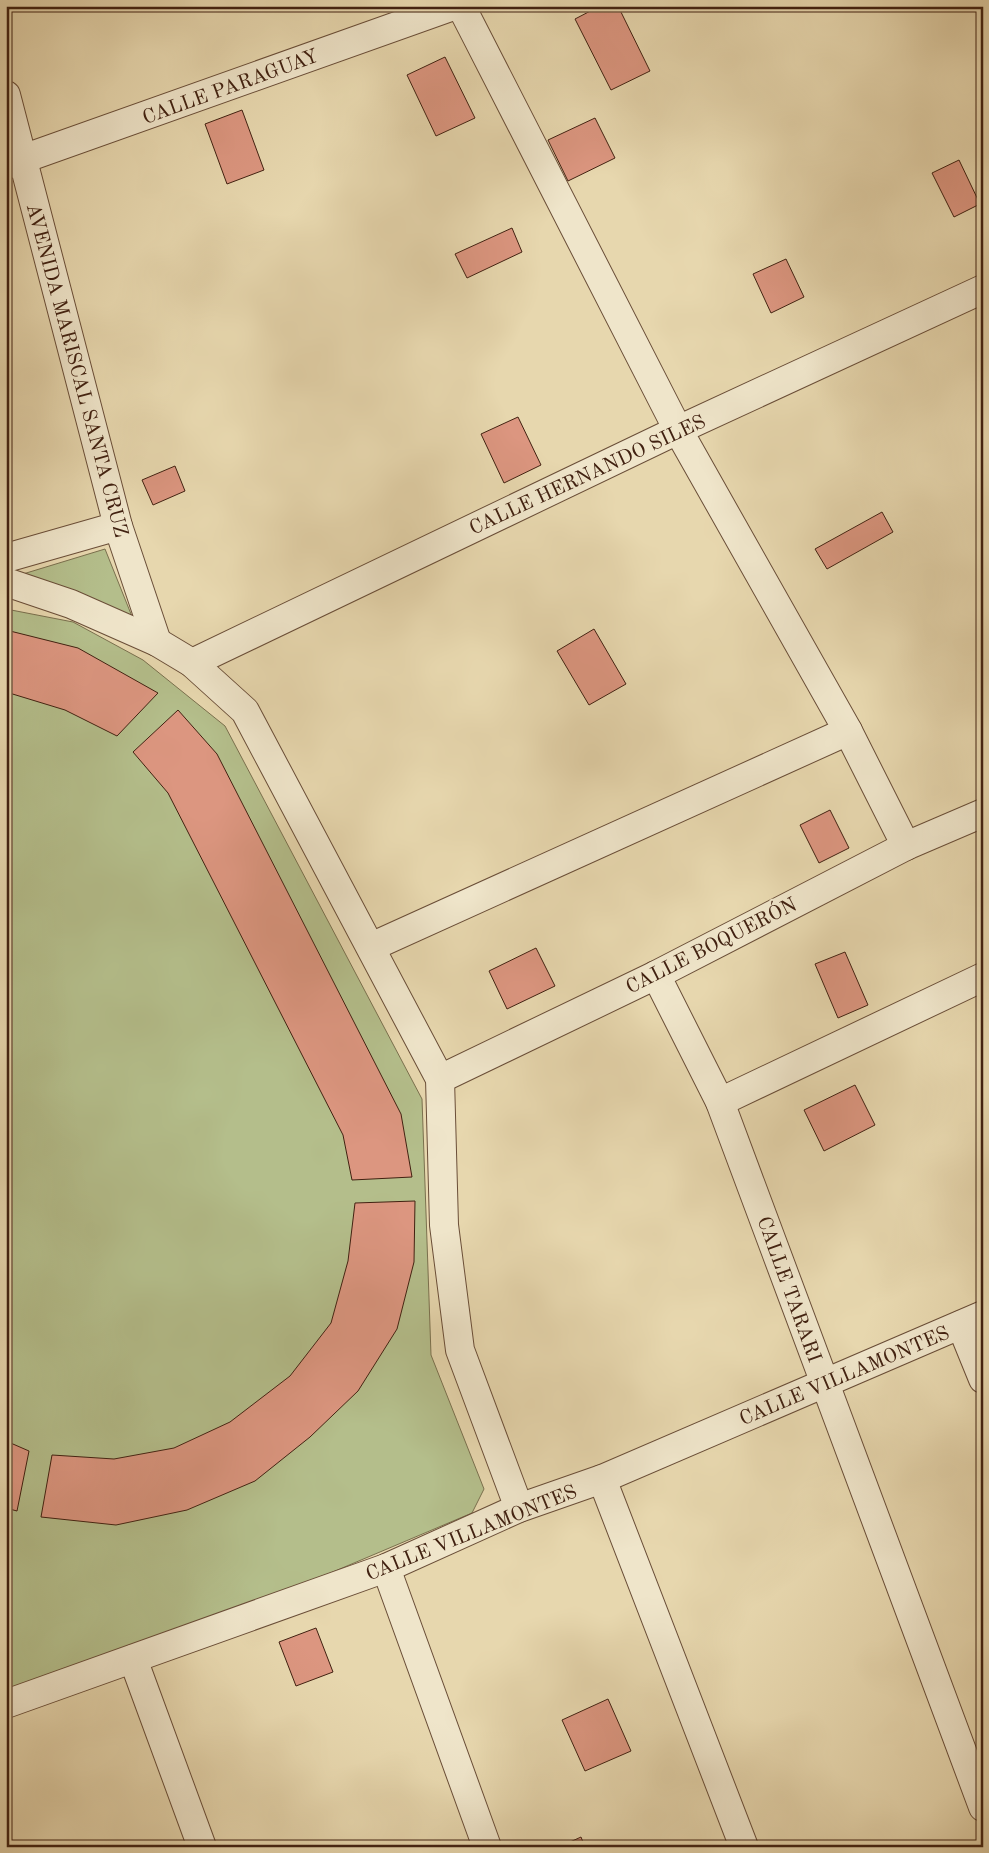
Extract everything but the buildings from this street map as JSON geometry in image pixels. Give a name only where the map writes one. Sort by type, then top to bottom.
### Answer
[{"type":"street","name":"CALLE PARAGUAY","points":[[15,163],[453,6]]},
{"type":"street","points":[[461,6],[678,430],[848,731],[906,846]]},
{"type":"street","name":"AVENIDA MARISCAL SANTA CRUZ","points":[[6,95],[15,163],[118,526],[157,642]]},
{"type":"street","name":"CALLE HERNANDO SILES","points":[[192,663],[678,430],[983,289]]},
{"type":"street","points":[[6,558],[118,526]]},
{"type":"street","points":[[6,582],[71,604],[157,642],[192,663],[244,711],[440,1078],[444,1225],[460,1350],[519,1508]]},
{"type":"street","points":[[371,947],[848,731]]},
{"type":"street","name":"CALLE BOQUERÓN","points":[[440,1078],[656,974],[906,846],[983,813]]},
{"type":"street","name":"CALLE TARARI","points":[[656,974],[720,1102],[983,1807]]},
{"type":"street","points":[[720,1102],[983,977]]},
{"type":"street","points":[[972,1320],[983,1379]]},
{"type":"street","name":"CALLE VILLAMONTES","points":[[6,1704],[386,1568],[519,1508],[602,1479],[972,1320]]},
{"type":"street","points":[[602,1479],[744,1847]]},
{"type":"street","points":[[386,1568],[487,1847]]},
{"type":"street","points":[[133,1660],[202,1847]]},
{"type":"green space","points":[[105,549],[133,619],[23,574]]},
{"type":"green space","points":[[6,609],[73,622],[143,660],[225,726],[422,1099],[431,1355],[484,1489],[472,1513],[328,1574],[6,1691]]}]
